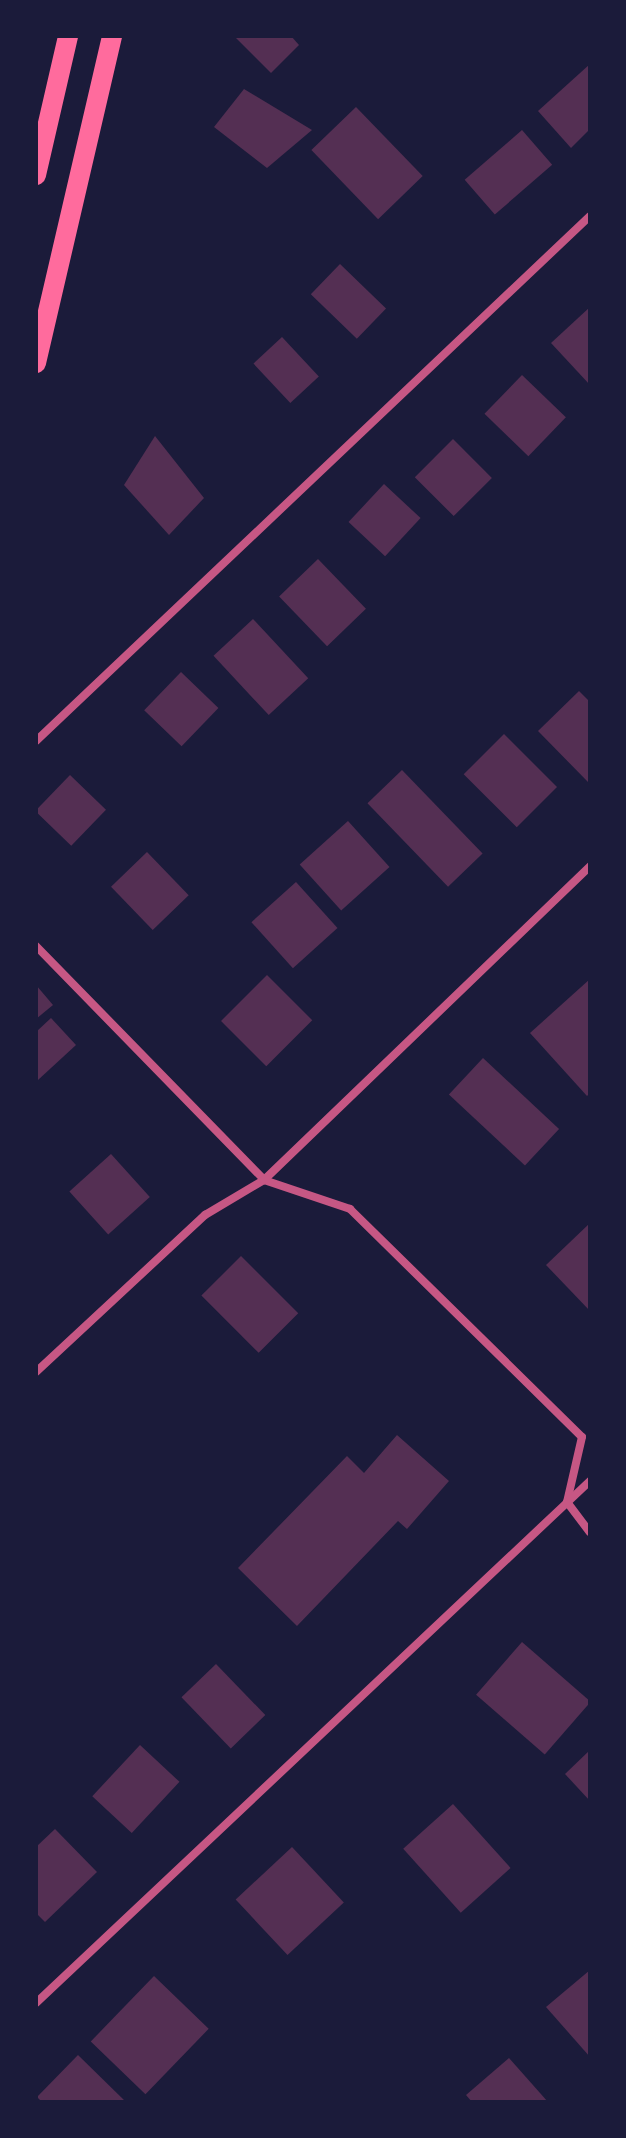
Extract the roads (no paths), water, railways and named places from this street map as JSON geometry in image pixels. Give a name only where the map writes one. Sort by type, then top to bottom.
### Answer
[{"type":"main road","points":[[36,175],[68,36]]},
{"type":"main road","points":[[36,363],[112,36]]},
{"type":"street","points":[[36,741],[590,216]]},
{"type":"street","points":[[36,1372],[205,1215],[264,1180],[590,866]]},
{"type":"street","points":[[36,946],[264,1180],[350,1209],[582,1437],[567,1502]]},
{"type":"street","points":[[36,2003],[590,1481]]},
{"type":"street","points":[[567,1502],[590,1532]]}]
